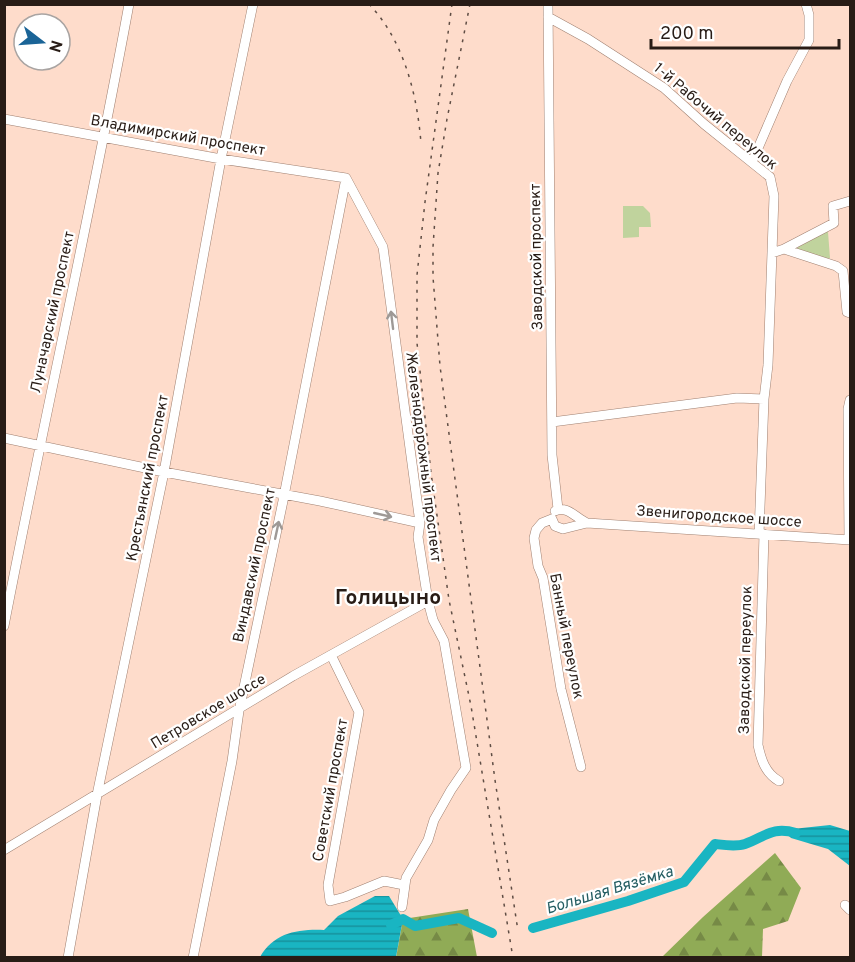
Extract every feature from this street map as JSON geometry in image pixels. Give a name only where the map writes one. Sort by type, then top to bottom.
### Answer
[{"type":"street","name":"Луначарский проспект","points":[[4,626],[129,4]]},
{"type":"street","name":"Крестьянский проспект","points":[[68,957],[98,795],[164,472],[221,159],[253,4]]},
{"type":"street","name":"Заводской проспект","points":[[548,4],[552,422],[553,469],[558,509]]},
{"type":"street","points":[[752,162],[787,81],[809,39],[809,15],[806,4]]},
{"type":"street","name":"1-й Рабочий переулок","points":[[548,17],[588,39],[664,88],[704,124],[770,177],[772,183],[772,253],[768,364],[764,399],[761,534]]},
{"type":"street","name":"Владимирский проспект","points":[[4,119],[221,159],[346,178]]},
{"type":"street","name":"Виндавский проспект","points":[[194,957],[232,761],[239,711],[346,178]]},
{"type":"street","name":"Железнодорожный проспект","points":[[346,178],[383,247],[420,523],[418,537],[428,601],[433,620],[444,641],[466,768],[435,820],[428,840],[404,885],[402,907]]},
{"type":"street","points":[[772,253],[834,224],[833,206],[850,201]]},
{"type":"street","points":[[784,249],[836,266],[843,271],[848,312],[850,313]]},
{"type":"street","points":[[552,422],[737,398],[764,399]]},
{"type":"street","points":[[850,400],[848,409],[850,540]]},
{"type":"street","points":[[4,438],[420,523]]},
{"type":"street","points":[[558,509],[566,509],[587,523],[557,527],[552,519],[553,513],[558,509]]},
{"type":"street","points":[[567,527],[572,521],[570,513]]},
{"type":"street","name":"Банный переулок","points":[[552,519],[542,523],[536,530],[534,538],[537,566],[543,578],[561,689],[581,767]]},
{"type":"street","name":"Звенигородское шоссе","points":[[587,523],[850,540]]},
{"type":"street","name":"Заводской переулок","points":[[761,534],[758,745],[764,764],[778,781]]},
{"type":"street","name":"Петровское шоссе","points":[[4,850],[331,655],[428,601]]},
{"type":"street","name":"Советский проспект","points":[[331,655],[359,712],[328,885],[330,901],[384,881],[404,885]]},
{"type":"green space","points":[[623,206],[643,206],[650,213],[651,227],[639,227],[639,237],[623,238]]},
{"type":"green space","points":[[824,232],[828,232],[830,258],[826,260],[793,250]]},
{"type":"green space","points":[[775,853],[801,888],[788,921],[763,929],[762,957],[662,957],[703,917]]},
{"type":"green space","points":[[468,909],[477,957],[396,958],[403,919]]},
{"type":"water","points":[[830,825],[850,831],[850,866],[828,849],[791,838],[783,830]]},
{"type":"water","points":[[375,896],[389,896],[403,919],[396,957],[260,957],[279,938],[305,930],[324,930],[338,916]]},
{"type":"waterway","name":"Большая Вязёмка","points":[[533,928],[628,901],[684,882],[715,844],[741,845],[769,833],[781,831],[796,833]]},
{"type":"waterway","name":"Большая Вязёмка","points":[[391,925],[403,919],[415,926],[459,918],[492,933]]},
{"type":"railway","points":[[369,4],[391,34],[407,69],[416,106],[421,143]]},
{"type":"railway","points":[[452,4],[417,275],[417,343],[431,473],[449,600],[471,706],[513,958]]},
{"type":"railway","points":[[470,4],[438,173],[433,277],[440,366],[495,780],[518,931]]},
{"type":"district","name":"Голицыно","points":[[388,597]]}]
